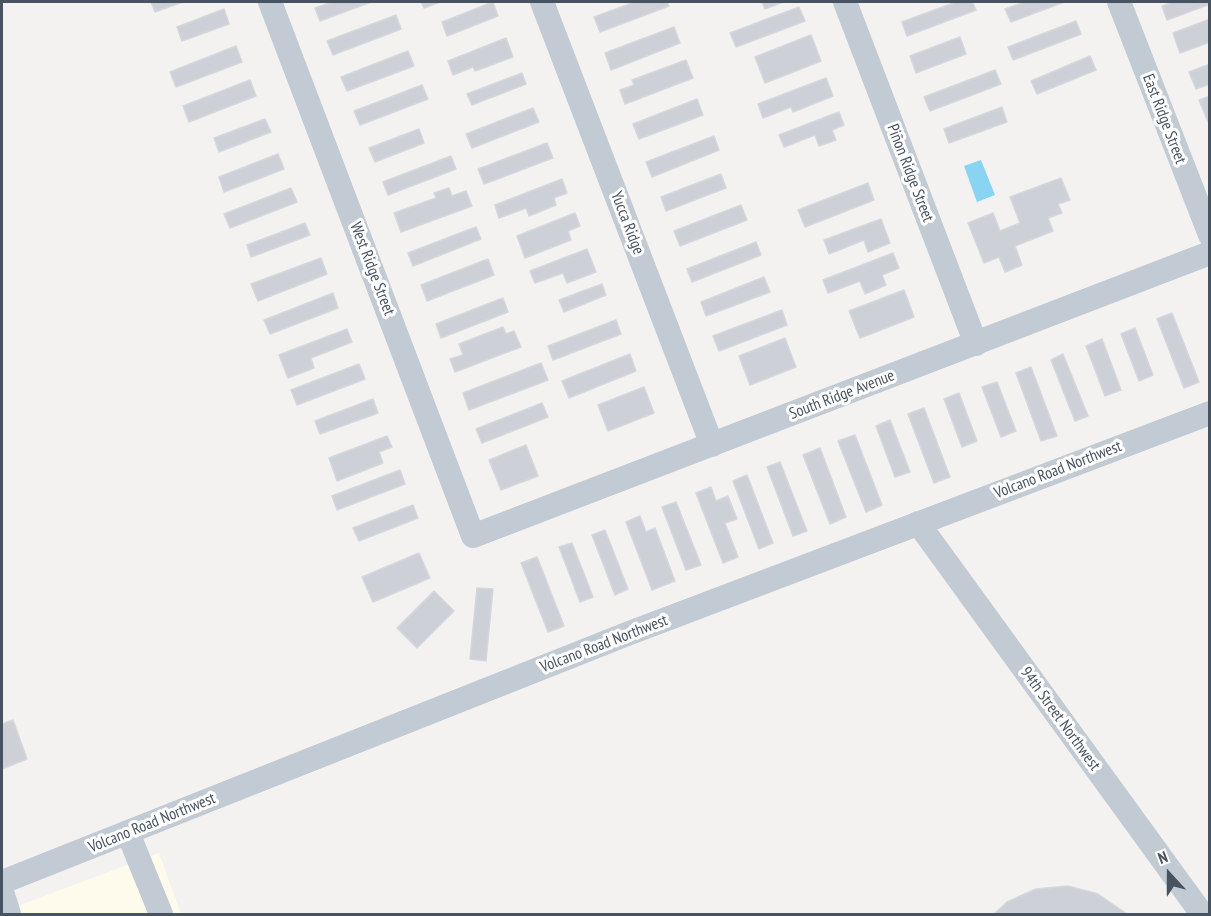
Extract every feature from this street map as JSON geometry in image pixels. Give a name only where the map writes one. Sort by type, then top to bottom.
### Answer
[{"type":"street","name":"West Ridge Street","points":[[270,2],[473,536]]},
{"type":"street","name":"Yucca Ridge","points":[[542,2],[712,445]]},
{"type":"street","name":"Piñon Ridge Street","points":[[845,2],[975,344]]},
{"type":"street","name":"East Ridge Street","points":[[1119,2],[1209,236]]},
{"type":"street","name":"South Ridge Avenue","points":[[473,536],[1209,253]]},
{"type":"street","name":"Volcano Road Northwest","points":[[2,882],[627,634],[1209,413]]},
{"type":"street","name":"94th Street Northwest","points":[[918,523],[1202,915]]},
{"type":"street","points":[[128,833],[161,915]]},
{"type":"street","points":[[2,892],[9,915]]},
{"type":"shaded area","points":[[159,853],[181,914],[2,914],[2,912]]},
{"type":"water","points":[[981,160],[995,195],[977,202],[964,166]]},
{"type":"building","points":[[151,2],[183,2],[155,12]]},
{"type":"building","points":[[332,2],[371,2],[320,21],[315,8]]},
{"type":"building","points":[[421,2],[440,2],[424,8]]},
{"type":"building","points":[[493,2],[498,16],[447,36],[442,22]]},
{"type":"building","points":[[635,2],[667,2],[669,6],[600,32],[594,17]]},
{"type":"building","points":[[762,2],[783,2],[765,9]]},
{"type":"building","points":[[956,2],[972,2],[976,10],[907,36],[902,22]]},
{"type":"building","points":[[1025,2],[1064,2],[1011,22],[1005,9]]},
{"type":"building","points":[[1173,2],[1210,2],[1210,4],[1167,20],[1162,6]]},
{"type":"building","points":[[799,7],[805,21],[736,47],[730,33]]},
{"type":"building","points":[[224,9],[229,24],[182,41],[177,27]]},
{"type":"building","points":[[396,15],[401,29],[333,55],[327,41]]},
{"type":"building","points":[[1210,19],[1210,42],[1180,53],[1173,33]]},
{"type":"building","points":[[1076,21],[1081,34],[1013,60],[1008,47]]},
{"type":"building","points":[[674,27],[680,43],[611,70],[605,53]]},
{"type":"building","points":[[811,35],[821,61],[765,83],[755,57]]},
{"type":"building","points":[[960,37],[966,54],[916,73],[910,56]]},
{"type":"building","points":[[506,38],[513,57],[475,71],[473,67],[453,75],[448,61]]},
{"type":"building","points":[[236,46],[242,62],[176,87],[170,72]]},
{"type":"building","points":[[408,51],[414,66],[347,91],[341,77]]},
{"type":"building","points":[[1090,56],[1096,70],[1037,94],[1031,81]]},
{"type":"building","points":[[686,60],[693,78],[625,104],[620,90],[634,85],[632,80]]},
{"type":"building","points":[[1210,64],[1210,84],[1196,89],[1189,72]]},
{"type":"building","points":[[995,70],[1001,84],[930,111],[924,97]]},
{"type":"building","points":[[522,73],[526,84],[472,105],[467,94]]},
{"type":"building","points":[[826,78],[833,96],[793,112],[791,107],[763,118],[758,104]]},
{"type":"building","points":[[250,80],[256,96],[189,122],[183,106]]},
{"type":"building","points":[[422,85],[428,99],[360,125],[354,111]]},
{"type":"building","points":[[1210,96],[1210,123],[1209,124],[1199,100]]},
{"type":"building","points":[[697,99],[703,115],[639,139],[633,124]]},
{"type":"building","points":[[1002,107],[1007,122],[949,143],[944,129]]},
{"type":"building","points":[[533,108],[539,122],[472,148],[466,134]]},
{"type":"building","points":[[839,112],[844,125],[832,130],[836,140],[819,146],[815,135],[784,147],[779,135]]},
{"type":"building","points":[[265,119],[271,132],[219,152],[214,138]]},
{"type":"building","points":[[419,129],[424,143],[375,162],[369,148]]},
{"type":"building","points":[[714,136],[719,150],[652,177],[646,162]]},
{"type":"building","points":[[547,143],[553,158],[484,184],[478,169]]},
{"type":"building","points":[[278,154],[284,169],[224,192],[219,177]]},
{"type":"building","points":[[451,156],[456,169],[388,195],[383,182]]},
{"type":"building","points":[[721,174],[726,188],[666,211],[661,197]]},
{"type":"building","points":[[1061,178],[1070,200],[1058,204],[1062,213],[1048,218],[1053,231],[1015,246],[1022,265],[1005,272],[999,257],[984,263],[968,223],[993,213],[1000,231],[1020,223],[1010,197]]},
{"type":"building","points":[[562,179],[567,193],[554,198],[556,205],[529,216],[526,208],[499,218],[495,205]]},
{"type":"building","points":[[868,183],[874,200],[805,227],[798,210]]},
{"type":"building","points":[[291,188],[297,202],[230,228],[224,214]]},
{"type":"building","points":[[449,188],[452,196],[466,191],[472,206],[401,232],[394,213],[436,198],[434,193]]},
{"type":"building","points":[[741,205],[747,220],[680,246],[674,231]]},
{"type":"building","points":[[575,213],[580,226],[568,231],[571,240],[525,258],[517,236]]},
{"type":"building","points":[[881,219],[890,243],[868,252],[864,240],[829,254],[824,240]]},
{"type":"building","points":[[305,223],[310,235],[251,257],[247,245]]},
{"type":"building","points":[[476,227],[481,239],[413,266],[408,253]]},
{"type":"building","points":[[756,242],[761,255],[692,282],[687,269]]},
{"type":"building","points":[[587,249],[596,272],[567,283],[563,273],[535,283],[530,271]]},
{"type":"building","points":[[893,253],[899,268],[882,275],[886,285],[865,294],[860,281],[828,293],[823,280]]},
{"type":"building","points":[[321,258],[327,274],[258,301],[251,284]]},
{"type":"building","points":[[488,259],[494,275],[427,301],[421,285]]},
{"type":"building","points":[[764,277],[770,292],[706,316],[701,302]]},
{"type":"building","points":[[602,284],[606,295],[564,312],[559,300]]},
{"type":"building","points":[[904,290],[914,317],[860,338],[849,311]]},
{"type":"building","points":[[333,293],[338,308],[270,334],[264,320]]},
{"type":"building","points":[[503,298],[508,312],[441,338],[436,324]]},
{"type":"building","points":[[782,310],[787,325],[719,351],[713,336]]},
{"type":"building","points":[[1172,313],[1199,382],[1184,388],[1157,319]]},
{"type":"building","points":[[616,320],[621,334],[553,360],[548,346]]},
{"type":"building","points":[[503,327],[506,334],[514,331],[521,347],[455,372],[450,359],[463,355],[459,344]]},
{"type":"building","points":[[1135,328],[1153,375],[1139,381],[1121,334]]},
{"type":"building","points":[[347,329],[352,342],[311,358],[314,368],[288,378],[279,355]]},
{"type":"building","points":[[785,338],[796,367],[750,385],[739,356]]},
{"type":"building","points":[[1102,339],[1121,390],[1105,396],[1086,346]]},
{"type":"building","points":[[630,354],[636,371],[569,398],[562,381]]},
{"type":"building","points":[[1063,354],[1088,416],[1075,421],[1051,360]]},
{"type":"building","points":[[541,363],[548,380],[469,410],[463,393]]},
{"type":"building","points":[[359,364],[365,379],[297,405],[291,390]]},
{"type":"building","points":[[1031,367],[1057,436],[1041,441],[1016,373]]},
{"type":"building","points":[[997,382],[1016,431],[1001,437],[982,387]]},
{"type":"building","points":[[644,387],[654,413],[608,431],[598,405]]},
{"type":"building","points":[[959,393],[977,441],[962,447],[944,399]]},
{"type":"building","points":[[373,399],[378,413],[320,434],[315,421]]},
{"type":"building","points":[[542,403],[548,417],[482,443],[476,429]]},
{"type":"building","points":[[924,408],[950,477],[934,483],[908,414]]},
{"type":"building","points":[[890,420],[910,472],[895,477],[876,426]]},
{"type":"building","points":[[855,435],[882,505],[866,512],[838,441]]},
{"type":"building","points":[[387,436],[392,447],[379,452],[383,463],[337,481],[329,458]]},
{"type":"building","points":[[526,445],[538,476],[501,490],[489,460]]},
{"type":"building","points":[[820,448],[846,517],[830,524],[803,455]]},
{"type":"building","points":[[780,462],[807,531],[793,536],[767,467]]},
{"type":"building","points":[[400,470],[405,484],[337,510],[332,496]]},
{"type":"building","points":[[747,475],[773,543],[759,549],[733,481]]},
{"type":"building","points":[[711,487],[716,501],[728,496],[737,519],[725,523],[738,557],[723,563],[696,493]]},
{"type":"building","points":[[676,502],[701,565],[686,570],[662,507]]},
{"type":"building","points":[[413,505],[418,518],[359,541],[353,528]]},
{"type":"building","points":[[640,516],[646,532],[655,528],[675,581],[652,590],[626,522]]},
{"type":"building","points":[[605,530],[628,589],[615,595],[592,535]]},
{"type":"building","points":[[572,543],[593,597],[580,602],[559,547]]},
{"type":"building","points":[[419,553],[430,578],[373,602],[362,577]]},
{"type":"building","points":[[537,557],[564,626],[548,632],[521,563]]},
{"type":"building","points":[[477,588],[493,589],[486,661],[470,659]]},
{"type":"building","points":[[434,591],[454,611],[417,648],[397,628]]},
{"type":"building","points":[[13,720],[27,759],[2,769],[2,724]]},
{"type":"building","points":[[1068,886],[1098,894],[1127,914],[994,914],[1007,902],[1036,889]]}]
